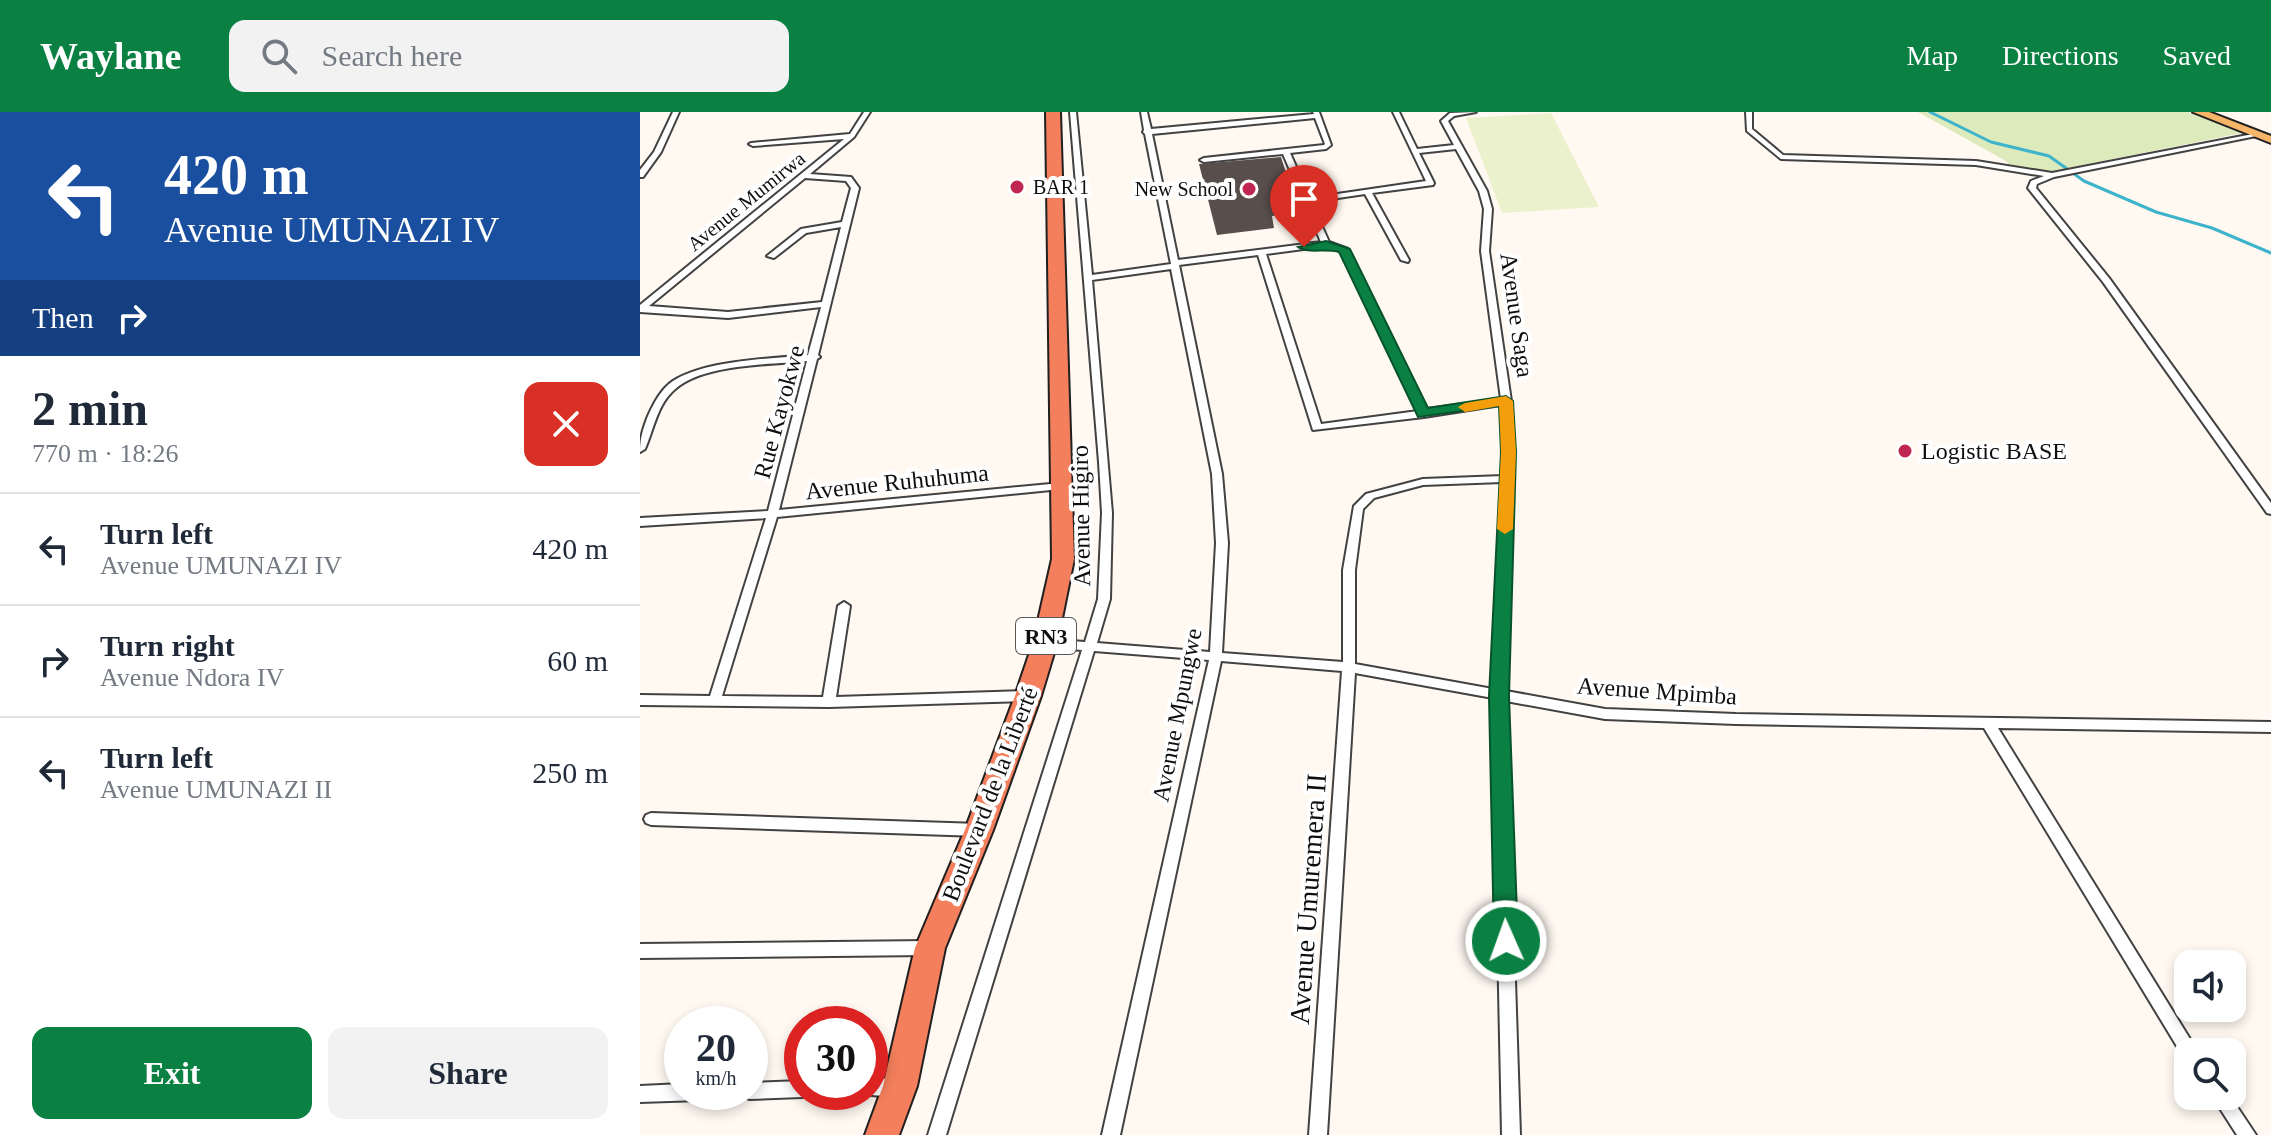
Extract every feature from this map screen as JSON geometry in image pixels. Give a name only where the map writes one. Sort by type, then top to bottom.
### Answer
[{"type":"highway","name":"Boulevard de la Liberté","points":[[882,1135],[900,1086],[930,948],[979,830],[1028,696],[1045,643],[1063,559],[1053,112]]},
{"type":"main road","points":[[2199,112],[2271,140]]},
{"type":"street","points":[[640,175],[657,152],[676,112]]},
{"type":"street","name":"Avenue Mumirwa","points":[[640,309],[852,136],[867,112]]},
{"type":"street","points":[[1053,112],[1071,112]]},
{"type":"street","name":"Avenue Higiro","points":[[937,1135],[1104,599],[1107,513],[1071,112]]},
{"type":"street","name":"Avenue Mpungwe","points":[[1111,1135],[1216,656],[1222,543],[1217,474],[1144,112]]},
{"type":"street","points":[[1308,200],[1430,183],[1396,112]]},
{"type":"street","name":"Avenue Saga","points":[[1473,112],[1445,118],[1483,191],[1488,209],[1486,264],[1506,401],[1507,479],[1499,696],[1511,1135]]},
{"type":"street","points":[[1749,112],[1749,130],[1781,157],[1976,163],[2052,175]]},
{"type":"street","points":[[1146,132],[1317,114],[1329,144],[1320,148],[1204,160]]},
{"type":"street","points":[[2032,185],[2052,175],[2256,134]]},
{"type":"street","points":[[753,144],[852,136]]},
{"type":"street","points":[[1414,151],[1459,147]]},
{"type":"street","points":[[643,154],[657,152]]},
{"type":"street","points":[[1286,152],[1326,244]]},
{"type":"street","points":[[2017,169],[2106,280],[2271,511]]},
{"type":"street","name":"Rue Kayokwe","points":[[714,702],[773,514],[815,357],[855,188],[852,181],[801,176]]},
{"type":"street","points":[[1368,193],[1405,260]]},
{"type":"street","points":[[771,256],[804,231],[846,224]]},
{"type":"street","points":[[1087,278],[1326,244],[1344,249],[1424,414]]},
{"type":"street","points":[[1261,252],[1317,428],[1506,401]]},
{"type":"street","points":[[640,309],[728,315],[827,304]]},
{"type":"street","points":[[640,449],[667,390],[679,381],[698,373],[815,357]]},
{"type":"street","name":"Avenue Umuremera II","points":[[1318,1135],[1349,667],[1349,570],[1361,502],[1370,496],[1423,482],[1507,479]]},
{"type":"street","name":"Avenue Ruhuhuma","points":[[640,522],[773,514],[1061,486]]},
{"type":"street","points":[[829,702],[844,606]]},
{"type":"street","name":"Avenue Mpimba","points":[[1045,643],[1349,667],[1605,714],[1736,719],[2271,727]]},
{"type":"street","points":[[640,700],[829,702],[1028,696]]},
{"type":"street","points":[[1988,723],[2181,1038]]},
{"type":"street","points":[[651,819],[979,830]]},
{"type":"street","points":[[640,951],[930,948]]},
{"type":"street","points":[[888,1086],[900,1086]]},
{"type":"street","points":[[640,1094],[664,1093]]},
{"type":"street","points":[[2230,1110],[2247,1135]]},
{"type":"green space","points":[[1918,112],[2188,112],[2242,133],[2048,172],[2011,167],[2006,161]]},
{"type":"green space","points":[[1551,113],[1599,207],[1502,213],[1466,118]]},
{"type":"building","name":"New School","points":[[1281,157],[1299,213],[1272,216],[1274,228],[1217,235],[1199,164]]},
{"type":"waterway","points":[[1930,112],[1991,142],[2049,156],[2084,181],[2156,212],[2212,228],[2271,253]]},
{"type":"slow traffic","points":[[1465,407],[1506,401],[1509,452],[1505,529]]},
{"type":"place","name":"BAR 1","points":[[1017,187]]},
{"type":"place","name":"New School","points":[[1249,189]]},
{"type":"place","name":"Logistic BASE","points":[[1905,451]]},
{"type":"route","points":[[1304,247],[1326,244],[1344,249],[1424,414],[1506,401],[1509,452],[1499,696],[1506,941]]}]
